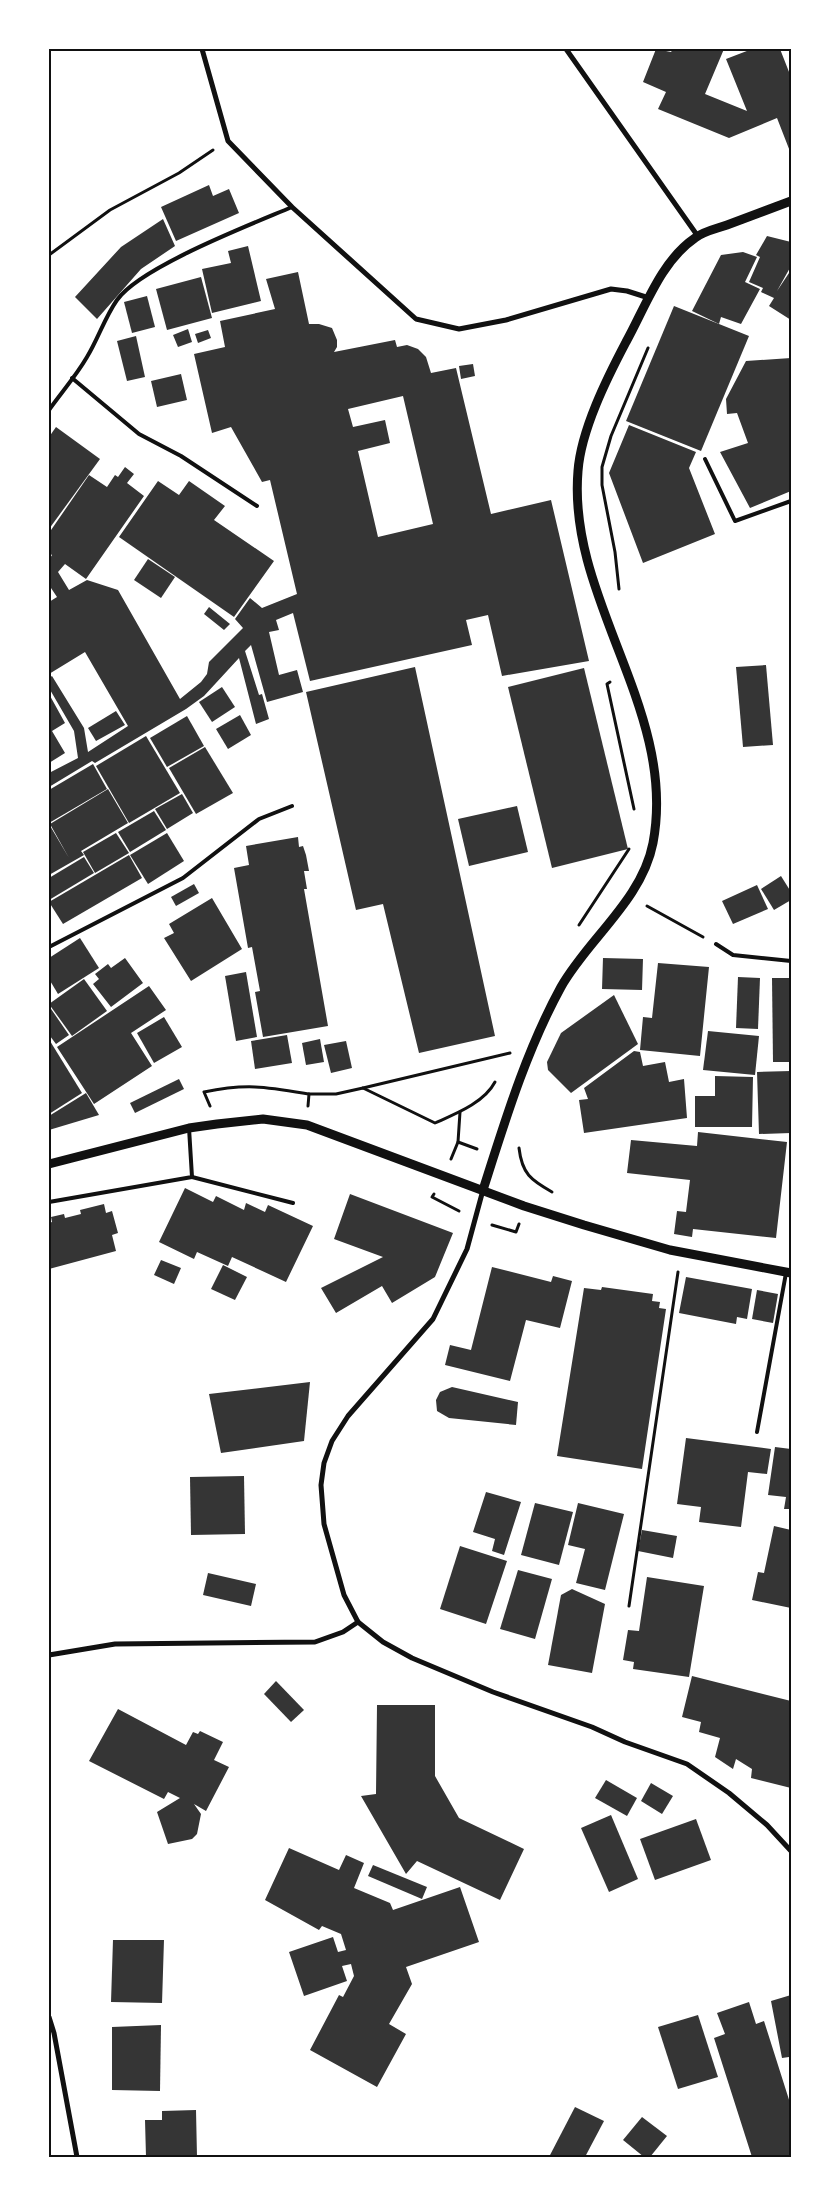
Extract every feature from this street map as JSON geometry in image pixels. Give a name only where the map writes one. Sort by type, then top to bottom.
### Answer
[{"type":"street","points":[[202,49],[228,141],[292,207],[416,318],[459,328],[506,320],[611,289],[627,291],[650,298]]},
{"type":"street","points":[[566,49],[697,235]]},
{"type":"street","points":[[791,201],[697,235],[676,255],[619,355],[586,436],[578,467],[578,520],[589,565],[647,727],[657,796],[653,845],[637,885],[562,984],[530,1048],[483,1190],[467,1249],[452,1285],[433,1320],[348,1416],[332,1441],[324,1463],[321,1485],[324,1524],[344,1595],[358,1622],[383,1642],[412,1658],[492,1692],[592,1727],[625,1742],[687,1764],[729,1793],[767,1825],[791,1851]]},
{"type":"street","points":[[49,1164],[189,1128],[263,1119],[307,1125],[584,1225],[681,1252],[789,1273]]},
{"type":"street","points":[[49,1655],[115,1644],[315,1642],[343,1632],[358,1622]]},
{"type":"street","points":[[49,2017],[54,2033],[76,2157]]},
{"type":"lane","points":[[49,410],[87,357],[117,299],[130,286],[156,270],[292,207]]},
{"type":"lane","points":[[72,378],[139,434],[181,456],[257,506]]},
{"type":"lane","points":[[705,459],[735,521],[791,501]]},
{"type":"lane","points":[[49,947],[183,878],[259,819],[292,806]]},
{"type":"lane","points":[[716,944],[733,955],[791,962]]},
{"type":"lane","points":[[189,1128],[192,1177]]},
{"type":"lane","points":[[49,1202],[192,1177],[292,1203]]},
{"type":"lane","points":[[757,1432],[789,1273]]},
{"type":"path","points":[[49,255],[110,210],[179,173],[228,141]]},
{"type":"path","points":[[620,592],[615,552],[602,485],[602,467],[611,436],[650,342]]},
{"type":"path","points":[[627,672],[607,684],[635,813]]},
{"type":"path","points":[[579,926],[633,842]]},
{"type":"path","points":[[644,904],[716,944]]},
{"type":"path","points":[[217,1124],[204,1092],[231,1086],[253,1085],[309,1094],[336,1094],[512,1052],[508,1059]]},
{"type":"path","points":[[363,1088],[434,1123],[460,1112],[491,1090],[500,1075]]},
{"type":"path","points":[[307,1125],[309,1094]]},
{"type":"path","points":[[458,1142],[460,1112]]},
{"type":"path","points":[[520,1141],[521,1162],[528,1176],[559,1196]]},
{"type":"path","points":[[629,1606],[681,1252]]},
{"type":"building","points":[[656,49],[671,52],[673,49],[724,49],[705,94],[747,111],[726,59],[752,49],[780,49],[791,77],[791,154],[777,118],[729,138],[658,109],[666,92],[643,82]]},
{"type":"building","points":[[209,185],[213,196],[229,189],[239,213],[176,241],[161,207]]},
{"type":"building","points":[[163,219],[175,246],[141,269],[97,319],[75,297],[121,247]]},
{"type":"building","points":[[767,236],[791,242],[791,266],[777,291],[791,270],[791,320],[769,306],[774,298],[761,292],[763,288],[749,282],[760,257],[756,255]]},
{"type":"building","points":[[248,246],[261,301],[212,313],[202,269],[231,263],[228,251]]},
{"type":"building","points":[[743,252],[757,257],[745,282],[760,289],[741,324],[721,317],[719,324],[692,311],[721,255]]},
{"type":"building","points":[[298,272],[309,324],[319,324],[332,328],[337,340],[337,347],[334,352],[395,340],[397,347],[407,345],[418,349],[426,357],[431,373],[456,368],[491,514],[551,500],[589,661],[502,676],[488,615],[466,620],[472,645],[310,681],[293,613],[276,620],[279,630],[269,632],[279,675],[297,670],[303,692],[267,702],[251,645],[245,651],[259,695],[262,694],[269,719],[256,724],[239,658],[204,696],[186,709],[95,763],[92,761],[49,787],[49,773],[78,758],[74,731],[49,688],[49,678],[52,676],[84,728],[88,752],[128,726],[85,652],[49,674],[49,602],[57,597],[49,585],[49,560],[52,555],[49,553],[49,533],[89,475],[107,487],[115,475],[118,477],[125,467],[134,474],[127,483],[144,496],[86,579],[65,564],[58,572],[69,590],[87,580],[118,590],[180,699],[201,682],[207,674],[209,662],[243,628],[235,619],[250,598],[262,608],[297,594],[270,480],[262,482],[231,427],[212,433],[194,354],[225,347],[220,321],[275,309],[266,279]],"holes":[[[403,396],[433,524],[378,537],[358,451],[390,443],[385,420],[353,427],[348,409]]]},
{"type":"building","points":[[201,277],[212,318],[167,330],[156,289]]},
{"type":"building","points":[[147,296],[155,327],[132,333],[124,302]]},
{"type":"building","points":[[674,306],[749,336],[701,451],[626,421]]},
{"type":"building","points":[[188,329],[192,342],[178,347],[173,335]]},
{"type":"building","points":[[208,330],[211,338],[198,343],[195,334]]},
{"type":"building","points":[[136,336],[145,377],[127,381],[117,341]]},
{"type":"building","points":[[791,358],[791,491],[750,508],[720,452],[748,443],[737,413],[727,414],[726,399],[746,361]]},
{"type":"building","points":[[473,364],[475,376],[461,379],[459,366]]},
{"type":"building","points":[[181,374],[187,400],[157,407],[151,381]]},
{"type":"building","points":[[629,425],[696,452],[689,468],[715,534],[643,563],[609,473]]},
{"type":"building","points":[[56,427],[100,459],[49,529],[49,437]]},
{"type":"building","points":[[158,481],[179,495],[189,481],[225,506],[214,520],[274,561],[234,617],[119,537]]},
{"type":"building","points":[[148,559],[175,577],[161,598],[134,580]]},
{"type":"building","points":[[209,607],[230,624],[224,630],[204,614]]},
{"type":"building","points":[[766,665],[773,745],[743,747],[736,667]]},
{"type":"building","points":[[415,667],[495,1036],[419,1053],[383,904],[356,910],[306,692]]},
{"type":"building","points":[[584,668],[628,849],[552,868],[508,687]]},
{"type":"building","points":[[222,687],[235,707],[212,722],[199,702]]},
{"type":"building","points":[[49,694],[65,723],[52,731],[65,753],[49,763]]},
{"type":"building","points":[[116,711],[125,725],[96,741],[88,728]]},
{"type":"building","points":[[240,715],[251,735],[228,749],[216,729]]},
{"type":"building","points":[[187,716],[204,746],[167,767],[150,738]]},
{"type":"building","points":[[146,736],[180,793],[129,823],[96,766]]},
{"type":"building","points":[[205,747],[233,793],[196,814],[169,768]]},
{"type":"building","points":[[93,764],[107,789],[49,823],[49,790]]},
{"type":"building","points":[[108,789],[128,823],[81,851],[84,855],[49,875],[49,824],[69,858],[50,824]]},
{"type":"building","points":[[182,794],[193,813],[167,829],[155,809]]},
{"type":"building","points":[[517,806],[528,852],[469,866],[458,819]]},
{"type":"building","points":[[154,811],[166,830],[130,852],[118,832]]},
{"type":"building","points":[[116,833],[129,853],[95,873],[83,852]]},
{"type":"building","points":[[167,833],[184,861],[148,884],[130,855]]},
{"type":"building","points":[[298,837],[299,847],[303,846],[309,871],[304,871],[307,889],[304,889],[328,1026],[263,1037],[255,992],[260,991],[252,947],[248,948],[234,868],[249,865],[246,846]]},
{"type":"building","points":[[129,855],[142,878],[63,924],[49,902]]},
{"type":"building","points":[[84,857],[94,873],[49,900],[49,878]]},
{"type":"building","points":[[781,876],[791,892],[791,900],[774,910],[761,889]]},
{"type":"building","points":[[194,884],[199,893],[176,906],[171,897]]},
{"type":"building","points":[[757,885],[768,909],[733,924],[722,901]]},
{"type":"building","points":[[212,898],[242,949],[191,981],[164,938],[174,933],[169,924]]},
{"type":"building","points":[[80,938],[99,968],[58,994],[49,979],[49,958]]},
{"type":"building","points":[[125,958],[143,983],[111,1007],[93,984],[99,979],[95,974],[108,964],[111,968]]},
{"type":"building","points":[[603,958],[643,959],[642,990],[602,989]]},
{"type":"building","points":[[658,963],[709,967],[700,1056],[640,1050],[643,1017],[652,1018]]},
{"type":"building","points":[[246,972],[257,1037],[236,1041],[225,976]]},
{"type":"building","points":[[738,977],[760,978],[758,1029],[736,1028]]},
{"type":"building","points":[[772,978],[791,978],[791,1062],[773,1062]]},
{"type":"building","points":[[84,979],[107,1011],[72,1036],[49,1004]]},
{"type":"building","points":[[149,986],[166,1010],[131,1033],[152,1066],[94,1104],[57,1047]]},
{"type":"building","points":[[614,995],[638,1044],[571,1093],[548,1070],[547,1062],[561,1033]]},
{"type":"building","points":[[49,1006],[69,1035],[56,1044],[49,1037]]},
{"type":"building","points":[[164,1017],[182,1047],[154,1063],[137,1033]]},
{"type":"building","points":[[708,1031],[759,1036],[755,1075],[703,1070]]},
{"type":"building","points":[[287,1035],[292,1063],[255,1069],[251,1041]]},
{"type":"building","points":[[320,1039],[324,1062],[306,1065],[302,1043]]},
{"type":"building","points":[[346,1041],[352,1068],[331,1073],[324,1045]]},
{"type":"building","points":[[49,1042],[82,1093],[49,1114]]},
{"type":"building","points":[[634,1051],[640,1052],[643,1066],[665,1062],[669,1082],[684,1079],[687,1118],[584,1133],[579,1100],[588,1099],[584,1088]]},
{"type":"building","points":[[791,1071],[791,1133],[759,1134],[757,1072]]},
{"type":"building","points":[[715,1076],[753,1077],[752,1127],[695,1127],[695,1096],[715,1096]]},
{"type":"building","points":[[179,1079],[184,1089],[135,1113],[130,1103]]},
{"type":"building","points":[[86,1093],[99,1115],[49,1130],[49,1116]]},
{"type":"building","points":[[698,1132],[787,1142],[776,1238],[693,1229],[692,1237],[674,1234],[677,1211],[686,1212],[690,1180],[627,1173],[631,1140],[697,1146]]},
{"type":"building","points":[[185,1188],[213,1202],[216,1196],[244,1210],[246,1203],[265,1212],[268,1205],[313,1226],[286,1282],[232,1257],[228,1266],[197,1252],[194,1259],[159,1242]]},
{"type":"building","points":[[350,1194],[453,1233],[435,1277],[392,1303],[382,1286],[336,1313],[321,1288],[383,1257],[334,1239]]},
{"type":"building","points":[[104,1204],[106,1213],[112,1211],[118,1233],[112,1235],[116,1251],[49,1269],[49,1223],[52,1222],[51,1217],[64,1214],[65,1218],[81,1214],[80,1210]]},
{"type":"building","points":[[161,1260],[181,1268],[174,1284],[154,1275]]},
{"type":"building","points":[[223,1265],[247,1277],[235,1300],[211,1289]]},
{"type":"building","points":[[492,1267],[551,1282],[553,1276],[572,1281],[560,1328],[526,1320],[510,1381],[445,1365],[450,1345],[471,1350]]},
{"type":"building","points":[[686,1277],[752,1289],[747,1319],[737,1317],[736,1324],[679,1313]]},
{"type":"building","points":[[602,1287],[653,1294],[652,1301],[660,1302],[659,1308],[666,1309],[642,1469],[557,1456],[584,1288],[601,1290]]},
{"type":"building","points":[[757,1290],[778,1294],[773,1323],[752,1319]]},
{"type":"building","points":[[310,1382],[304,1441],[221,1453],[209,1394]]},
{"type":"building","points":[[452,1387],[518,1402],[516,1425],[449,1418],[437,1411],[436,1400],[440,1392]]},
{"type":"building","points":[[686,1438],[771,1449],[767,1474],[748,1472],[741,1527],[699,1522],[701,1507],[677,1504]]},
{"type":"building","points":[[775,1447],[791,1449],[791,1509],[784,1509],[786,1497],[768,1495]]},
{"type":"building","points":[[244,1476],[245,1534],[191,1535],[190,1477]]},
{"type":"building","points":[[486,1492],[521,1502],[504,1555],[492,1551],[495,1539],[473,1532]]},
{"type":"building","points":[[535,1503],[573,1512],[559,1565],[521,1555]]},
{"type":"building","points":[[578,1503],[624,1514],[605,1590],[576,1583],[585,1549],[568,1545]]},
{"type":"building","points":[[774,1526],[791,1530],[791,1608],[752,1600],[758,1572],[764,1573]]},
{"type":"building","points":[[642,1530],[677,1536],[673,1558],[638,1551]]},
{"type":"building","points":[[460,1546],[507,1561],[486,1624],[440,1609]]},
{"type":"building","points":[[518,1570],[552,1579],[535,1639],[500,1629]]},
{"type":"building","points":[[208,1573],[256,1584],[251,1606],[203,1595]]},
{"type":"building","points":[[647,1577],[704,1586],[689,1677],[633,1669],[634,1662],[623,1660],[628,1630],[639,1631]]},
{"type":"building","points":[[572,1589],[605,1604],[592,1673],[548,1665],[561,1595]]},
{"type":"building","points":[[692,1676],[791,1701],[791,1788],[751,1778],[752,1769],[736,1759],[733,1769],[715,1757],[720,1738],[699,1732],[701,1722],[682,1717]]},
{"type":"building","points":[[276,1681],[304,1710],[291,1722],[264,1694]]},
{"type":"building","points":[[377,1705],[435,1705],[435,1776],[459,1818],[524,1849],[500,1900],[417,1861],[406,1874],[361,1796],[376,1794]]},
{"type":"building","points":[[118,1709],[186,1745],[193,1732],[198,1734],[200,1731],[223,1742],[214,1760],[229,1767],[206,1811],[194,1804],[201,1814],[197,1834],[192,1839],[168,1844],[157,1812],[180,1798],[168,1792],[164,1799],[89,1761]]},
{"type":"building","points":[[606,1780],[637,1798],[627,1816],[595,1798]]},
{"type":"building","points":[[651,1783],[673,1796],[662,1814],[641,1801]]},
{"type":"building","points":[[611,1815],[638,1879],[609,1892],[581,1828]]},
{"type":"building","points":[[696,1819],[711,1860],[655,1880],[640,1839]]},
{"type":"building","points":[[289,1848],[339,1870],[346,1855],[364,1863],[354,1888],[390,1903],[393,1910],[460,1887],[479,1942],[406,1967],[412,1984],[389,2024],[406,2034],[377,2087],[310,2050],[339,1995],[343,1997],[354,1976],[351,1964],[342,1966],[347,1981],[304,1996],[289,1952],[333,1937],[338,1952],[346,1950],[341,1934],[322,1926],[319,1930],[265,1900]]},
{"type":"building","points":[[373,1865],[427,1887],[422,1899],[368,1876]]},
{"type":"building","points":[[113,1940],[164,1940],[162,2003],[111,2002]]},
{"type":"building","points":[[791,1995],[790,2062],[789,2057],[782,2058],[771,2001]]},
{"type":"building","points":[[749,2002],[756,2024],[764,2021],[791,2106],[791,2157],[752,2157],[714,2038],[725,2034],[717,2013]]},
{"type":"building","points":[[698,2015],[718,2077],[678,2089],[658,2027]]},
{"type":"building","points":[[161,2025],[160,2091],[112,2090],[112,2027]]},
{"type":"building","points":[[575,2107],[604,2121],[585,2157],[549,2157]]},
{"type":"building","points":[[196,2110],[197,2157],[146,2157],[145,2120],[162,2120],[162,2111]]},
{"type":"building","points":[[642,2117],[667,2136],[650,2157],[644,2157],[623,2140]]}]
